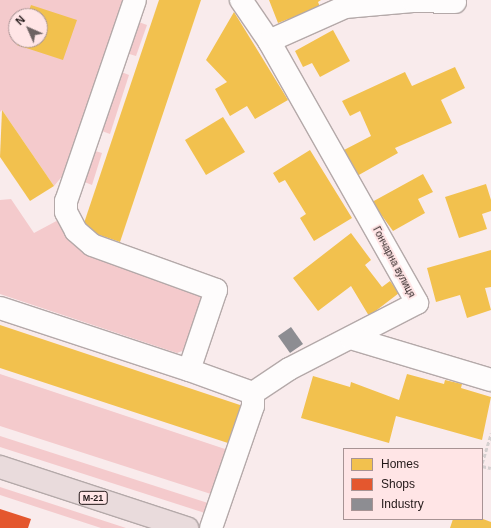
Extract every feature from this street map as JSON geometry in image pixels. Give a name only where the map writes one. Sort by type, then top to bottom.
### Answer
[{"type":"highway","name":"М-21","points":[[0,467],[187,528]]},
{"type":"street","points":[[135,0],[66,201],[66,212],[76,231],[92,245],[216,290],[189,370]]},
{"type":"street","name":"Гончарна вулиця","points":[[241,0],[269,41],[416,303],[289,369],[253,392]]},
{"type":"street","points":[[269,41],[345,7],[413,1],[456,2]]},
{"type":"street","points":[[0,308],[253,392],[253,406],[211,528]]},
{"type":"street","points":[[351,338],[491,380]]},
{"type":"path","points":[[483,461],[491,433]]},
{"type":"shaded area","points":[[0,0],[126,0],[69,168],[54,186],[2,110],[0,112]]},
{"type":"shaded area","points":[[136,21],[147,25],[136,56],[126,53]]},
{"type":"shaded area","points":[[119,71],[129,75],[110,134],[99,130]]},
{"type":"shaded area","points":[[92,150],[102,153],[92,185],[82,181]]},
{"type":"shaded area","points":[[11,199],[34,233],[62,218],[203,295],[185,350],[177,353],[0,294],[0,200]]},
{"type":"shaded area","points":[[0,374],[231,451],[214,495],[0,426]]},
{"type":"shaded area","points":[[0,436],[211,504],[208,514],[0,447]]},
{"type":"shaded area","points":[[0,487],[126,528],[101,528],[0,495]]},
{"type":"building: Homes","points":[[159,0],[201,0],[120,242],[82,229]]},
{"type":"building: Homes","points":[[269,0],[321,0],[318,2],[320,7],[278,23]]},
{"type":"building: Homes","points":[[31,5],[40,8],[30,8]]},
{"type":"building: Homes","points":[[48,11],[77,20],[63,60],[26,48],[48,48]]},
{"type":"building: Homes","points":[[234,12],[288,100],[255,119],[247,106],[230,116],[215,89],[227,82],[206,60]]},
{"type":"building: Homes","points":[[333,30],[350,61],[320,77],[312,63],[303,67],[295,51]]},
{"type":"building: Homes","points":[[455,67],[465,88],[441,100],[452,123],[395,148],[398,153],[357,176],[344,150],[371,136],[360,111],[350,116],[342,101],[405,72],[412,86]]},
{"type":"building: Homes","points":[[2,110],[54,186],[30,201],[0,157]]},
{"type":"building: Homes","points":[[223,117],[245,152],[206,175],[185,140]]},
{"type":"building: Homes","points":[[310,150],[352,218],[314,241],[300,218],[306,214],[285,180],[279,183],[273,173]]},
{"type":"building: Homes","points":[[423,174],[433,192],[418,199],[425,213],[393,231],[372,202]]},
{"type":"building: Homes","points":[[486,184],[491,200],[491,211],[482,214],[487,229],[459,238],[445,197]]},
{"type":"building: Homes","points":[[351,233],[371,260],[365,265],[382,287],[390,281],[399,293],[369,316],[351,286],[318,311],[293,278]]},
{"type":"building: Homes","points":[[491,250],[491,287],[485,288],[491,310],[467,318],[460,295],[436,302],[427,268]]},
{"type":"building: Homes","points":[[0,325],[246,407],[234,445],[0,368]]},
{"type":"building: Homes","points":[[407,374],[444,384],[445,380],[462,384],[461,388],[491,397],[482,440],[396,416],[389,443],[301,418],[313,376],[350,387],[351,382],[399,400]]},
{"type":"building: Homes","points":[[483,519],[491,522],[491,528],[450,528],[453,520]]},
{"type":"building: Shops","points":[[0,509],[31,519],[28,528],[0,528]]},
{"type":"building: Industry","points":[[291,327],[303,344],[290,353],[278,336]]}]
